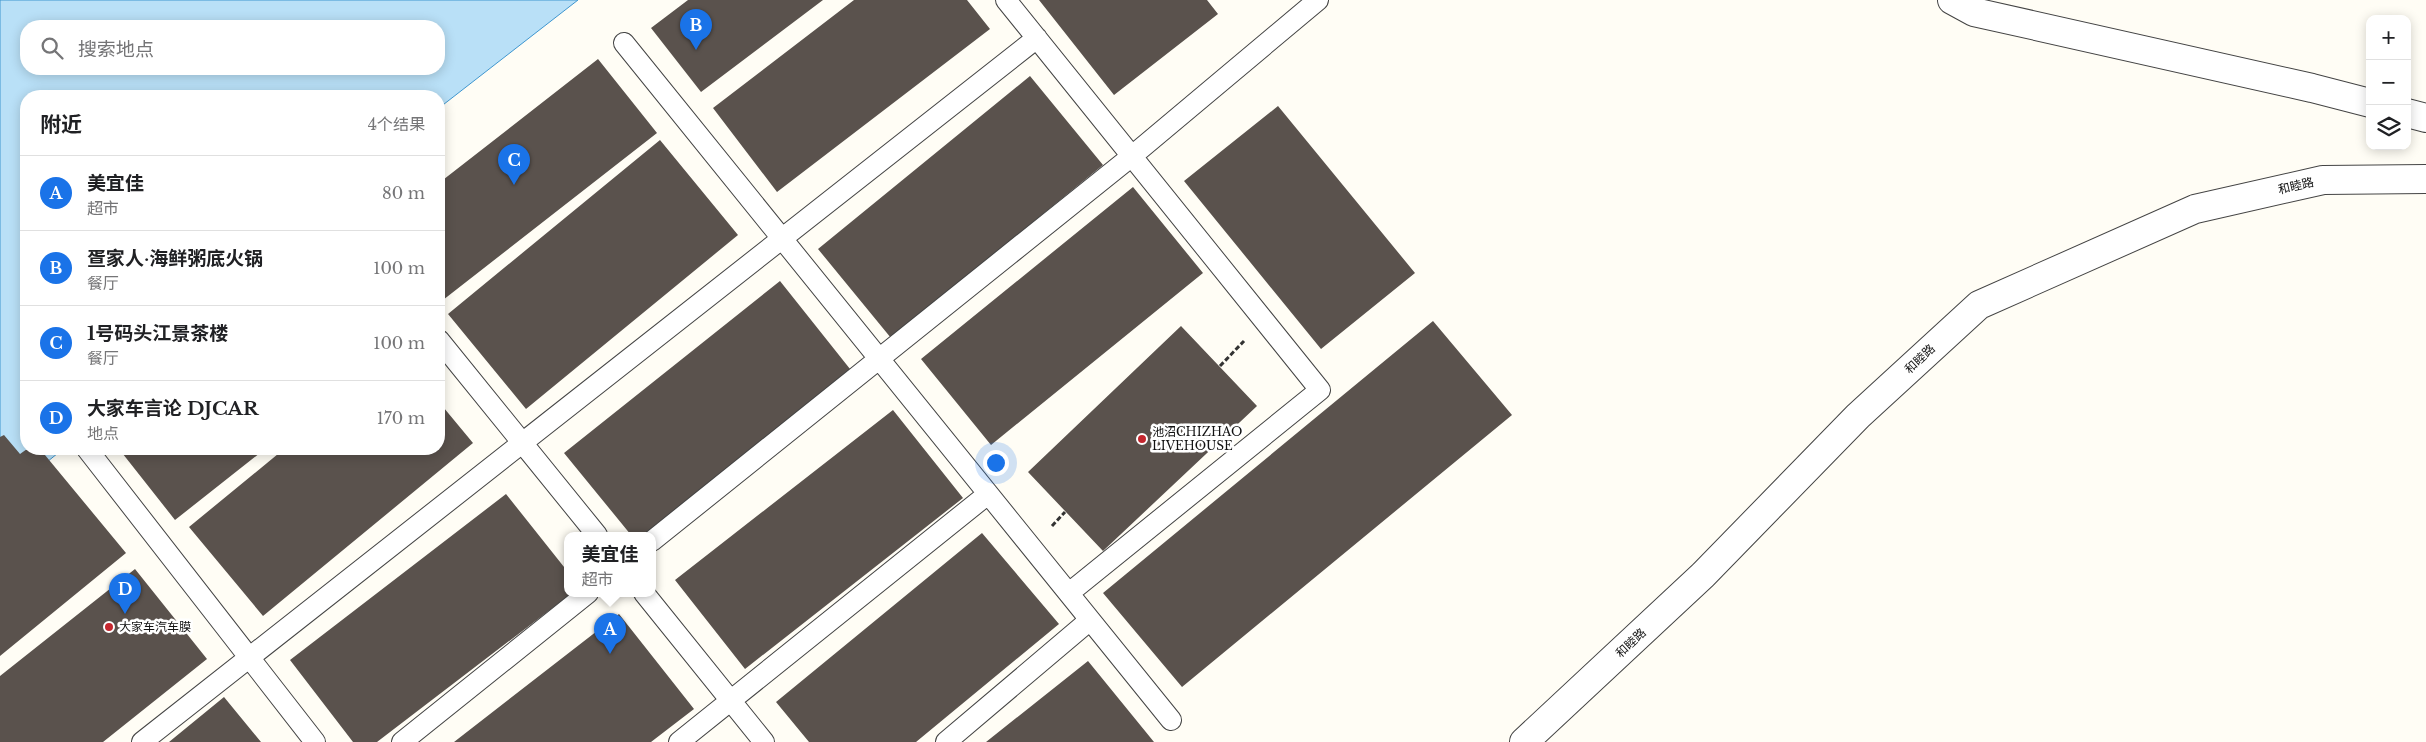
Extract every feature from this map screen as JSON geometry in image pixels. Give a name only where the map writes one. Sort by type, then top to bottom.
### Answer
[{"type":"street","points":[[1952,0],[1974,12],[2366,102]]},
{"type":"street","points":[[2411,114],[2426,118]]},
{"type":"street","name":"和睦路","points":[[1524,742],[1703,575],[1858,416],[1979,305],[2195,209],[2323,180],[2426,179]]},
{"type":"lane","points":[[1006,0],[1320,390],[1068,593]]},
{"type":"lane","points":[[656,538],[1132,156],[1318,0]]},
{"type":"lane","points":[[142,742],[1037,38]]},
{"type":"lane","points":[[624,43],[1171,720]]},
{"type":"lane","points":[[445,347],[595,532]]},
{"type":"lane","points":[[92,455],[315,742]]},
{"type":"lane","points":[[678,742],[988,494]]},
{"type":"lane","points":[[402,742],[583,597]]},
{"type":"lane","points":[[647,597],[764,742]]},
{"type":"lane","points":[[946,742],[1090,620]]},
{"type":"path","points":[[1220,366],[1264,320]]},
{"type":"water","points":[[0,0],[578,0],[445,103],[445,90],[20,90],[20,455],[56,455],[0,500]]},
{"type":"building","points":[[688,0],[823,0],[701,92],[651,28]]},
{"type":"building","points":[[854,0],[967,0],[990,29],[777,192],[713,108]]},
{"type":"building","points":[[1039,0],[1207,0],[1218,14],[1114,95]]},
{"type":"building","points":[[598,59],[657,133],[445,298],[445,178]]},
{"type":"building","points":[[1030,76],[1103,165],[891,338],[818,249]]},
{"type":"building","points":[[1278,106],[1415,273],[1321,349],[1184,181]]},
{"type":"building","points":[[660,140],[738,235],[526,409],[448,314]]},
{"type":"building","points":[[1133,187],[1203,273],[991,445],[921,359]]},
{"type":"building","points":[[780,281],[854,374],[656,532],[629,532],[564,453]]},
{"type":"building","points":[[1433,321],[1512,415],[1182,687],[1103,593]]},
{"type":"building","name":"池沼CHIZHAO LIVEHOUSE","points":[[1181,326],[1257,406],[1103,551],[1028,472]]},
{"type":"building","points":[[445,409],[473,443],[263,616],[189,527],[277,455],[445,455]]},
{"type":"building","points":[[893,410],[963,498],[745,669],[675,580]]},
{"type":"building","points":[[4,435],[20,455],[45,455],[126,553],[0,656],[0,437]]},
{"type":"building","points":[[124,455],[257,455],[175,520]]},
{"type":"building","points":[[506,494],[564,567],[564,597],[567,597],[377,742],[353,742],[290,660]]},
{"type":"building","points":[[982,533],[1059,624],[916,742],[809,742],[776,702]]},
{"type":"building","points":[[135,569],[207,659],[103,742],[0,742],[0,676]]},
{"type":"building","points":[[619,614],[694,709],[651,742],[454,742]]},
{"type":"building","points":[[1088,661],[1154,742],[986,742]]},
{"type":"building","points":[[224,697],[261,742],[169,742]]},
{"type":"place","name":"疍家人·海鲜粥底火锅","points":[[696,50]]},
{"type":"place","name":"1号码头江景茶楼","points":[[514,185]]},
{"type":"place","name":"池沼CHIZHAO LIVEHOUSE","points":[[1142,439]]},
{"type":"place","name":"大家车言论 DJCAR","points":[[125,614]]},
{"type":"place","name":"大家车汽车膜","points":[[109,627]]},
{"type":"place","name":"美宜佳","points":[[610,654]]}]
